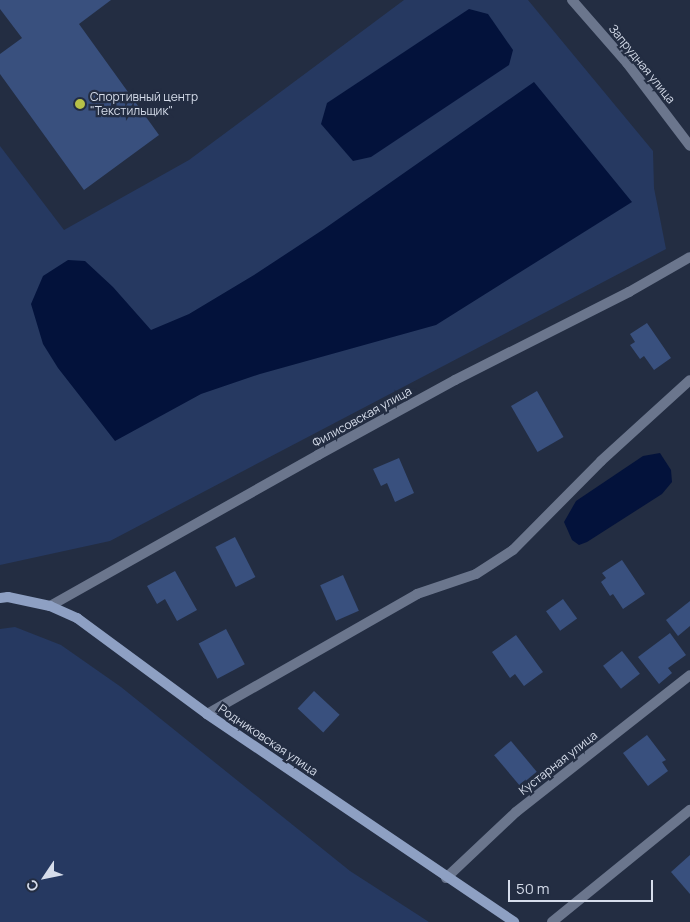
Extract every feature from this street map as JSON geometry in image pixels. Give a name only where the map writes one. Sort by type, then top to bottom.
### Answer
[{"type":"main road","name":"Родниковская улица","points":[[0,598],[8,597],[50,606],[78,618],[207,714],[446,878],[514,922]]},
{"type":"street","name":"Запрудная улица","points":[[572,0],[627,63],[690,146]]},
{"type":"street","name":"Филисовская улица","points":[[50,606],[455,380],[630,292],[690,257]]},
{"type":"street","points":[[207,714],[417,594],[476,574],[513,550],[601,461],[690,380]]},
{"type":"street","name":"Кустарная улица","points":[[446,878],[516,812],[690,675]]},
{"type":"street","points":[[552,922],[690,810]]},
{"type":"shaded area","points":[[404,0],[528,0],[653,151],[654,188],[666,249],[110,541],[0,565],[0,146],[64,230],[189,160]]},
{"type":"shaded area","points":[[469,9],[488,14],[513,50],[509,65],[371,157],[353,161],[321,124],[327,103]]},
{"type":"shaded area","points":[[534,82],[632,202],[436,325],[260,374],[201,394],[115,441],[58,368],[43,344],[31,304],[43,276],[68,260],[85,261],[113,287],[151,330],[189,314],[254,275],[324,229]]},
{"type":"shaded area","points":[[660,453],[671,470],[672,482],[662,494],[587,542],[579,545],[572,540],[564,522],[576,501],[643,456]]},
{"type":"shaded area","points":[[15,627],[61,645],[121,687],[350,871],[429,922],[0,922],[0,629]]},
{"type":"building","name":"Спортивный центр \"Текстильщик\"","points":[[0,0],[111,0],[79,24],[159,135],[84,190],[0,74],[0,54],[22,38],[0,9]]},
{"type":"building","points":[[647,323],[671,358],[654,370],[644,356],[640,359],[630,345],[635,342],[630,334]]},
{"type":"building","points":[[537,391],[564,437],[538,452],[511,406]]},
{"type":"building","points":[[399,458],[414,493],[395,502],[387,483],[381,486],[373,469]]},
{"type":"building","points":[[235,537],[255,577],[236,587],[215,547]]},
{"type":"building","points":[[622,560],[645,594],[623,609],[613,594],[610,596],[601,582],[606,578],[602,573]]},
{"type":"building","points":[[175,571],[197,610],[177,621],[165,599],[157,604],[147,586]]},
{"type":"building","points":[[343,575],[359,611],[336,621],[320,585]]},
{"type":"building","points":[[563,599],[577,618],[560,631],[546,611]]},
{"type":"building","points":[[690,601],[690,626],[678,636],[666,620]]},
{"type":"building","points":[[226,629],[245,664],[217,679],[199,644]]},
{"type":"building","points":[[670,633],[686,655],[668,668],[672,673],[659,684],[638,657]]},
{"type":"building","points":[[516,635],[543,672],[524,686],[515,674],[510,678],[492,652]]},
{"type":"building","points":[[622,651],[640,674],[621,689],[603,666]]},
{"type":"building","points":[[314,691],[340,715],[323,732],[298,709]]},
{"type":"building","points":[[647,735],[666,760],[662,762],[668,771],[648,786],[623,753]]},
{"type":"building","points":[[511,741],[537,772],[520,786],[494,755]]},
{"type":"building","points":[[690,855],[690,894],[671,872]]},
{"type":"place","name":"Спортивный центр \"Текстильщик\"","points":[[80,104]]}]
